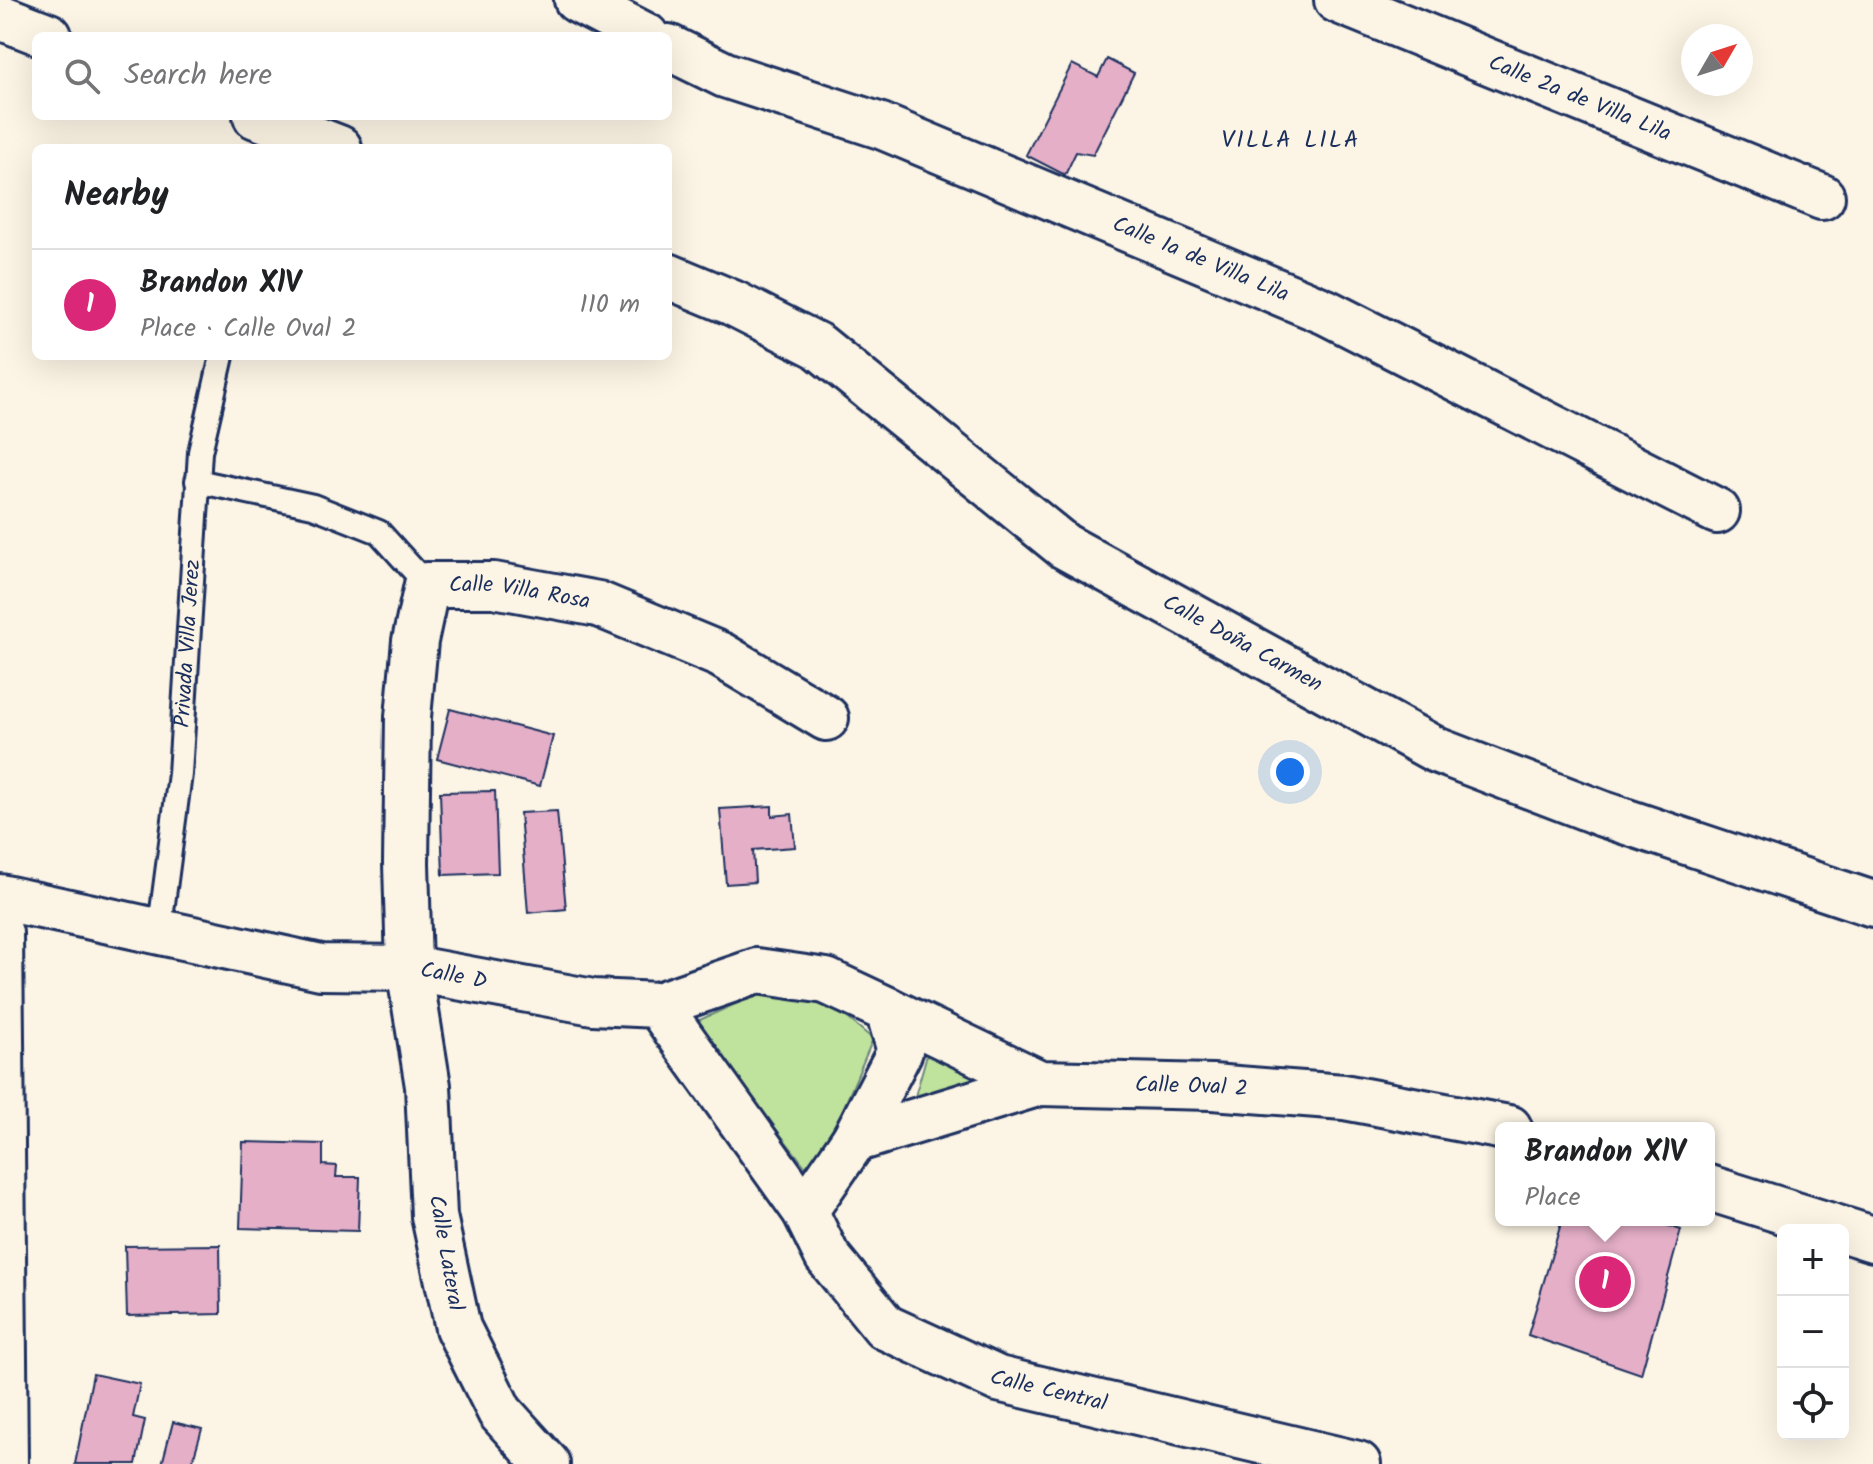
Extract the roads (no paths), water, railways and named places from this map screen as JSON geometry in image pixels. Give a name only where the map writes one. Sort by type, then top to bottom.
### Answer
[{"type":"street","points":[[577,0],[638,32]]},
{"type":"street","name":"Calle 2a de Villa Lila","points":[[1337,0],[1822,197]]},
{"type":"street","points":[[0,17],[39,32]]},
{"type":"street","name":"Calle 1a de Villa Lila","points":[[672,49],[725,75],[895,132],[1326,312],[1717,511]]},
{"type":"street","points":[[266,120],[329,144]]},
{"type":"street","name":"Calle Doña Carmen","points":[[672,278],[733,303],[818,346],[1064,546],[1436,750],[1603,814],[1873,904]]},
{"type":"street","name":"Calle Villa Rosa","points":[[409,968],[408,717],[415,641],[427,585],[494,585],[598,604],[721,655],[826,718]]},
{"type":"street","name":"Calle D","points":[[0,897],[321,967],[409,968],[593,1002],[658,1005]]},
{"type":"street","points":[[0,933],[5,1464]]},
{"type":"street","name":"Calle Lateral","points":[[409,968],[428,1086],[434,1216],[458,1328],[500,1412],[547,1464]]},
{"type":"street","name":"Calle Oval 2","points":[[658,1005],[757,971],[826,981],[1040,1083],[1212,1087],[1344,1097],[1495,1125]]},
{"type":"street","points":[[658,1005],[805,1211],[854,1140],[900,1051],[888,1010]]},
{"type":"street","points":[[854,1140],[1040,1083]]},
{"type":"street","points":[[1715,1190],[1873,1239]]},
{"type":"street","name":"Calle Central","points":[[805,1211],[827,1256],[885,1327],[998,1379],[1358,1464]]},
{"type":"lane","name":"Privada Villa Jerez","points":[[159,934],[180,774],[200,452],[221,360]]},
{"type":"lane","points":[[197,481],[313,506],[379,532],[427,585]]},
{"type":"place","name":"Brandon XlV","points":[[1605,1282]]},
{"type":"district","name":"VILLA LILA","points":[[1291,140]]}]
